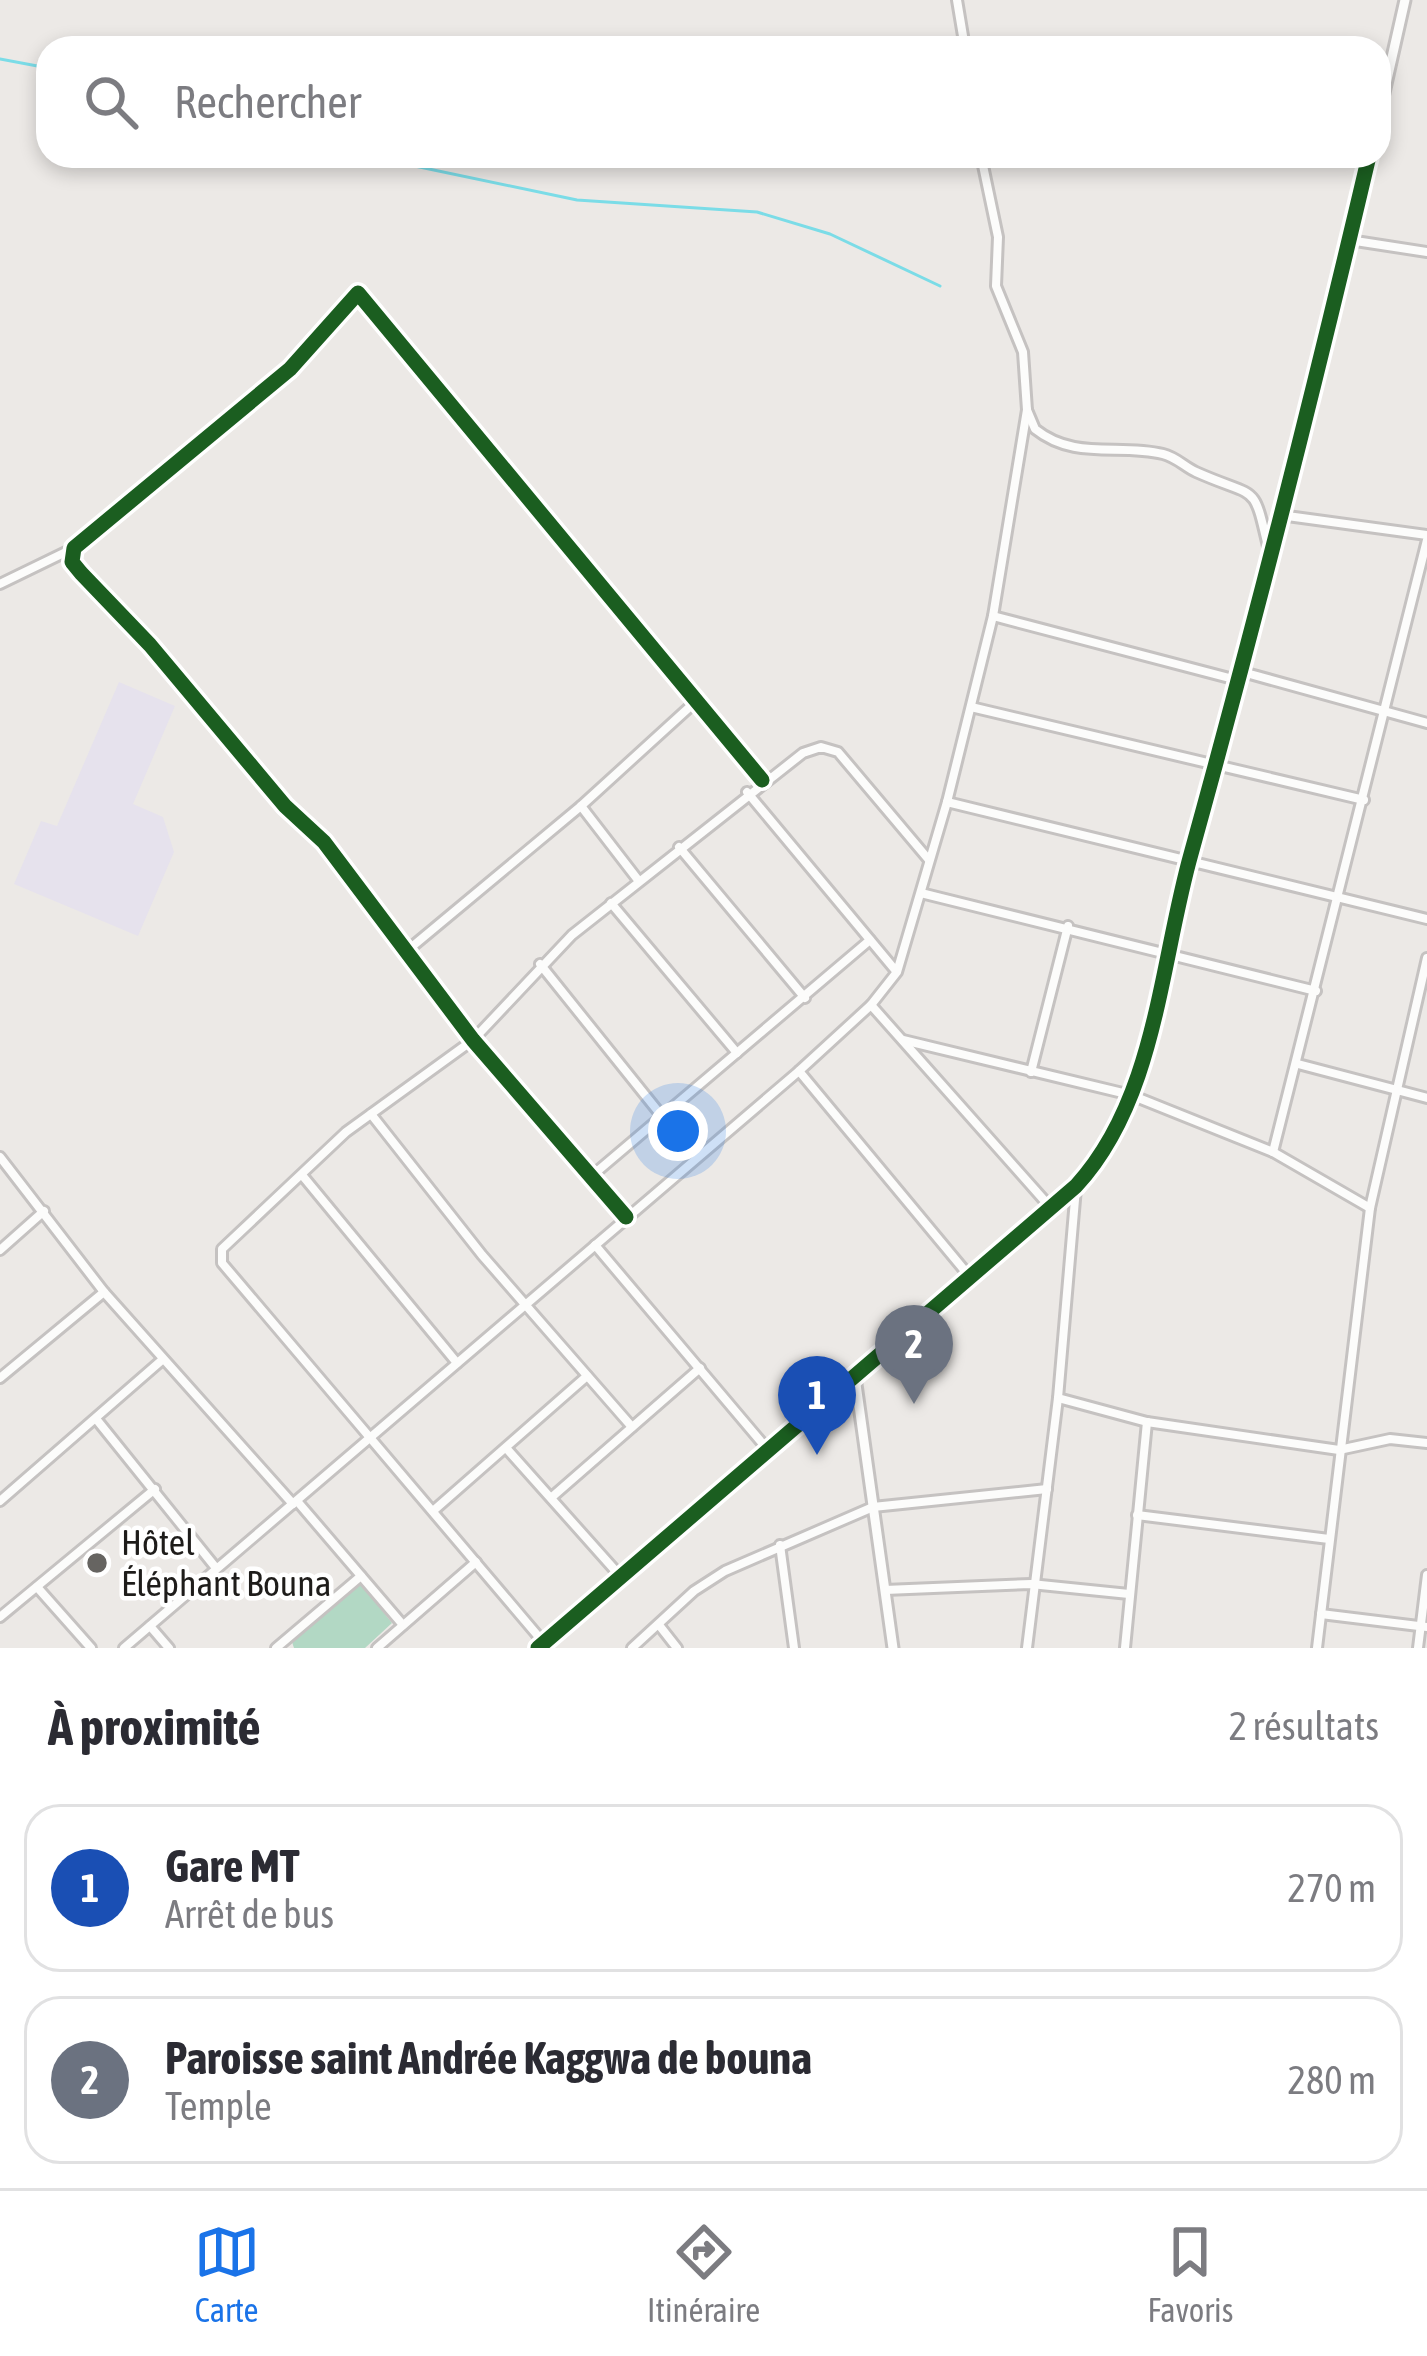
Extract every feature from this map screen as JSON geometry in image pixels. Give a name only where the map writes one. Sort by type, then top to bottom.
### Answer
[{"type":"street","points":[[957,0],[963,36]]},
{"type":"street","points":[[1391,62],[1405,0]]},
{"type":"street","points":[[124,1648],[799,1071],[871,1005],[896,972],[947,802],[994,616],[1027,410],[1023,352],[996,286],[998,237],[984,168]]},
{"type":"street","points":[[930,861],[838,752],[812,749],[762,780],[610,902],[540,964],[473,1040],[371,1114],[227,1244],[220,1258],[374,1436],[541,1645],[1076,1186],[1114,1138],[1131,1095],[1168,953],[1366,168]]},
{"type":"street","points":[[1349,240],[1427,252]]},
{"type":"street","points":[[0,584],[74,548],[290,369],[358,293],[762,780]]},
{"type":"street","points":[[1027,410],[1037,432],[1064,445],[1164,454],[1195,472],[1242,487],[1258,506],[1270,556]]},
{"type":"street","points":[[1273,1152],[1388,710],[1427,537],[1280,515]]},
{"type":"street","points":[[74,548],[73,562],[81,573],[150,645],[286,806],[324,842],[473,1040],[594,1174],[626,1217]]},
{"type":"street","points":[[994,616],[1427,723]]},
{"type":"street","points":[[408,950],[581,806],[694,703]]},
{"type":"street","points":[[971,707],[1364,800]]},
{"type":"street","points":[[747,792],[896,972]]},
{"type":"street","points":[[947,802],[1427,919]]},
{"type":"street","points":[[581,806],[638,880]]},
{"type":"street","points":[[679,848],[805,998]]},
{"type":"street","points":[[921,893],[1316,991]]},
{"type":"street","points":[[610,902],[737,1053]]},
{"type":"street","points":[[1031,1072],[1068,926]]},
{"type":"street","points":[[594,1174],[870,940]]},
{"type":"street","points":[[1317,1648],[1370,1208],[1427,958]]},
{"type":"street","points":[[540,964],[661,1114]]},
{"type":"street","points":[[871,1005],[1051,1208]]},
{"type":"street","points":[[903,1040],[1131,1095],[1273,1152],[1370,1208]]},
{"type":"street","points":[[1298,1064],[1427,1098]]},
{"type":"street","points":[[799,1071],[970,1277]]},
{"type":"street","points":[[371,1114],[525,1306],[632,1427]]},
{"type":"street","points":[[0,1157],[162,1360],[403,1625]]},
{"type":"street","points":[[302,1175],[457,1363]]},
{"type":"street","points":[[1027,1648],[1031,1584],[1058,1398],[1076,1186]]},
{"type":"street","points":[[0,1250],[44,1211]]},
{"type":"street","points":[[594,1244],[768,1450]]},
{"type":"street","points":[[0,1378],[104,1292]]},
{"type":"street","points":[[0,1501],[162,1360]]},
{"type":"street","points":[[552,1497],[700,1368]]},
{"type":"street","points":[[433,1511],[587,1376]]},
{"type":"street","points":[[855,1377],[893,1648]]},
{"type":"street","points":[[1058,1398],[1147,1422],[1339,1450],[1390,1438],[1427,1443]]},
{"type":"street","points":[[98,1420],[216,1568]]},
{"type":"street","points":[[1125,1648],[1147,1422]]},
{"type":"street","points":[[507,1449],[621,1577]]},
{"type":"street","points":[[0,1617],[155,1489]]},
{"type":"street","points":[[632,1648],[694,1591],[780,1545],[873,1507],[1047,1489]]},
{"type":"street","points":[[1137,1515],[1329,1539]]},
{"type":"street","points":[[780,1545],[794,1648]]},
{"type":"street","points":[[377,1648],[476,1562]]},
{"type":"street","points":[[1418,1648],[1427,1575]]},
{"type":"street","points":[[281,1646],[361,1576]]},
{"type":"street","points":[[885,1590],[1031,1584],[1129,1594]]},
{"type":"street","points":[[37,1587],[92,1648]]},
{"type":"street","points":[[1321,1614],[1424,1627]]},
{"type":"street","points":[[659,1624],[677,1648]]},
{"type":"street","points":[[150,1626],[169,1648]]},
{"type":"shaded area","points":[[119,682],[175,706],[133,804],[163,817],[174,852],[138,936],[14,884],[41,821],[57,826]]},
{"type":"green space","points":[[361,1584],[392,1623],[365,1648],[294,1648],[292,1642]]},
{"type":"waterway","points":[[0,59],[36,66]]},
{"type":"waterway","points":[[424,168],[577,200],[757,212],[830,234],[940,286]]},
{"type":"cycle path","points":[[538,1648],[1076,1186],[1103,1151],[1123,1113],[1152,1029],[1180,896],[1366,168]]},
{"type":"cycle path","points":[[626,1217],[473,1040],[324,842],[285,806],[150,645],[81,573],[72,562],[74,548],[290,369],[358,293],[762,780]]},
{"type":"place","name":"Paroisse saint Andrée Kaggwa de bouna","points":[[914,1404]]},
{"type":"place","name":"Gare MT","points":[[817,1455]]},
{"type":"place","name":"Hôtel Éléphant Bouna","points":[[97,1563]]}]
